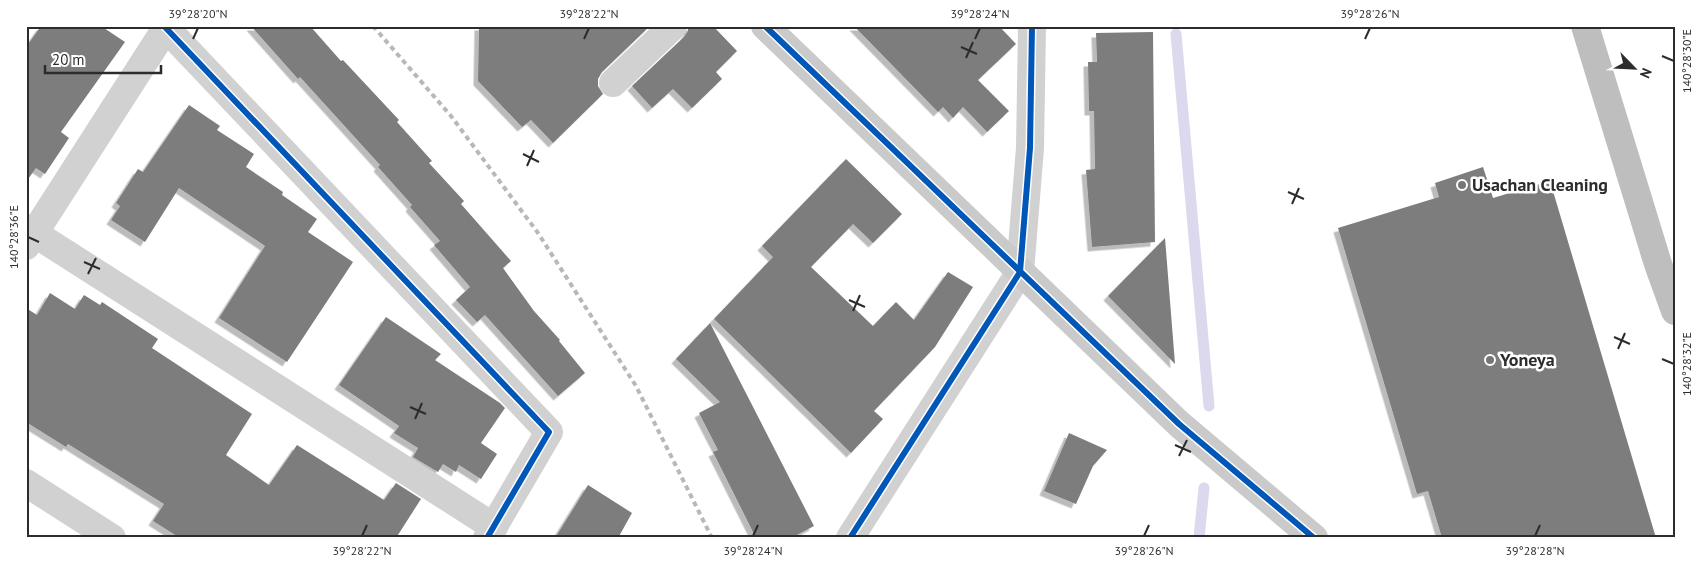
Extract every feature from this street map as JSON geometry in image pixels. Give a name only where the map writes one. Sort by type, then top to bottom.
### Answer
[{"type":"highway","points":[[1585,26],[1658,264],[1675,311]]},
{"type":"street","points":[[613,83],[673,26]]},
{"type":"street","points":[[766,26],[1179,424],[1314,538]]},
{"type":"street","points":[[850,538],[1020,272],[1030,148],[1032,26]]},
{"type":"street","points":[[165,27],[549,432],[491,532],[29,236],[165,27]]},
{"type":"street","points":[[26,483],[112,538]]},
{"type":"building","points":[[41,26],[101,26],[125,42],[61,132],[69,138],[45,174],[36,168],[26,182],[26,47]]},
{"type":"building","points":[[251,26],[310,26],[341,61],[343,60],[399,120],[397,122],[432,161],[429,163],[464,201],[461,204],[511,261],[503,268],[534,311],[560,340],[585,373],[558,396],[485,315],[477,322],[456,300],[470,287],[434,245],[440,241],[410,207],[412,205],[378,167],[380,165],[300,77],[298,79]]},
{"type":"building","points":[[479,26],[650,26],[602,72],[598,79],[598,86],[603,94],[553,143],[531,120],[522,127],[478,81]]},
{"type":"building","points":[[688,26],[713,26],[737,51],[716,72],[722,79],[692,108],[673,89],[652,108],[632,86],[684,37],[688,31]]},
{"type":"building","points":[[854,26],[999,26],[1016,44],[978,80],[1009,111],[987,132],[963,107],[953,118],[943,107],[938,112]]},
{"type":"building","points":[[1153,32],[1155,242],[1092,247],[1086,170],[1095,169],[1094,111],[1089,111],[1088,62],[1097,62],[1096,33]]},
{"type":"building","points":[[189,105],[220,126],[217,130],[254,154],[246,167],[283,192],[282,195],[317,219],[308,232],[353,262],[287,362],[219,318],[265,246],[179,188],[145,242],[111,220],[120,206],[116,203],[138,169],[143,172]]},
{"type":"building","points":[[846,159],[902,214],[873,243],[853,224],[811,267],[873,326],[896,302],[914,320],[948,272],[973,287],[935,347],[874,411],[883,419],[851,453],[714,319],[773,257],[762,246]]},
{"type":"building","name":"Yoneya","points":[[1483,167],[1493,198],[1550,181],[1656,538],[1442,538],[1428,491],[1417,494],[1338,228],[1439,197],[1435,183]]},
{"type":"building","points":[[1165,238],[1175,364],[1108,296]]},
{"type":"building","points":[[50,293],[75,309],[84,295],[100,305],[102,302],[158,339],[152,348],[252,414],[226,455],[269,485],[297,445],[384,500],[396,483],[421,499],[396,538],[180,538],[153,521],[164,504],[68,444],[66,447],[26,422],[26,308],[37,315]]},
{"type":"building","points":[[386,317],[441,354],[435,360],[505,408],[481,443],[497,454],[481,479],[459,465],[456,472],[443,464],[438,472],[413,457],[418,448],[394,433],[399,426],[339,385]]},
{"type":"building","points":[[710,323],[814,526],[791,538],[756,538],[713,452],[718,450],[699,413],[720,402],[676,359]]},
{"type":"building","points":[[1069,433],[1107,450],[1093,466],[1076,504],[1044,491]]},
{"type":"building","points":[[588,485],[632,513],[618,538],[555,538]]},
{"type":"waterway","points":[[1176,34],[1209,406]]},
{"type":"waterway","points":[[1199,538],[1204,488]]},
{"type":"railway","points":[[373,26],[451,116],[538,233],[636,386],[712,538]]},
{"type":"cycle path","points":[[164,26],[549,432],[487,538]]},
{"type":"cycle path","points":[[765,26],[1179,424],[1314,538]]},
{"type":"cycle path","points":[[850,538],[1020,272],[1030,148],[1032,26]]},
{"type":"place","name":"Usachan Cleaning","points":[[1462,185]]},
{"type":"place","name":"Yoneya","points":[[1490,360]]}]
